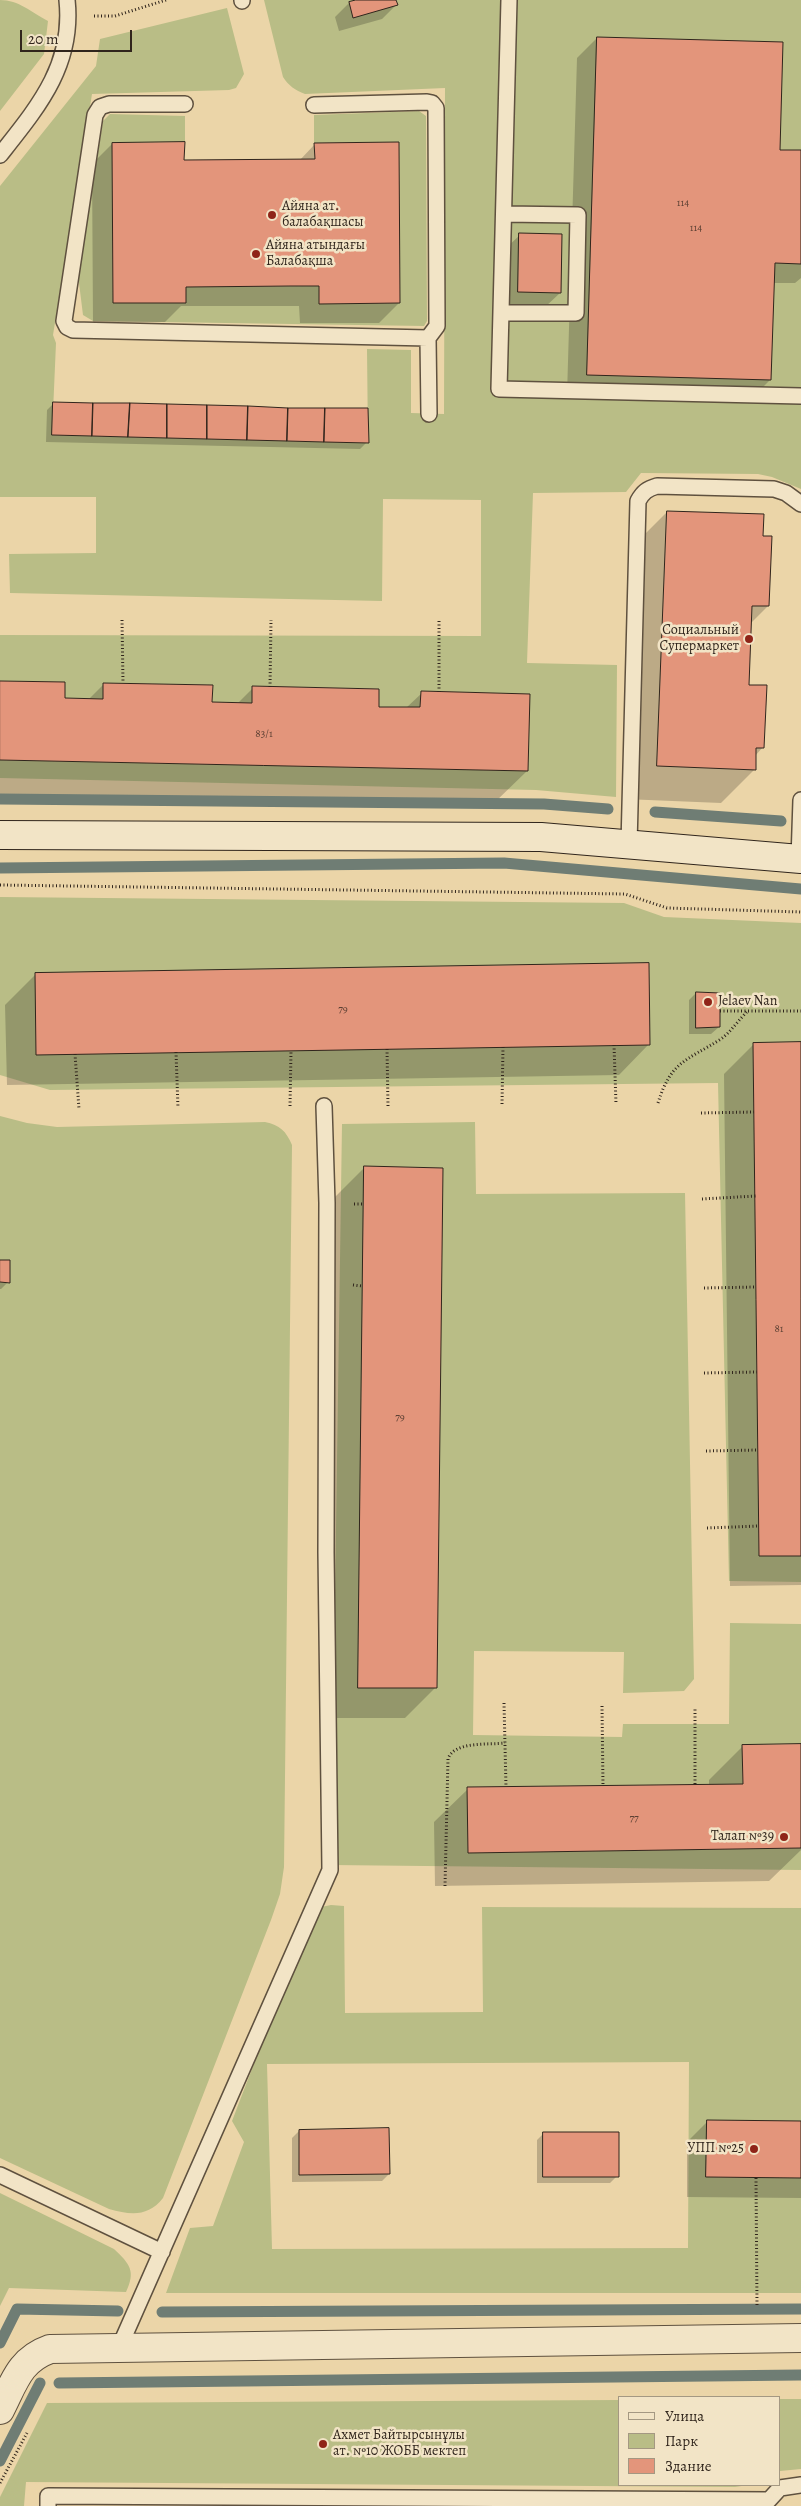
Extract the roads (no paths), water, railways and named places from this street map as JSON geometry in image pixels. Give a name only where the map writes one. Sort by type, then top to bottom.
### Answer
[{"type":"street","points":[[0,835],[541,837],[800,859]]},
{"type":"street","points":[[0,2410],[22,2367],[35,2354],[50,2349],[801,2338]]},
{"type":"lane","points":[[509,0],[499,389],[801,396]]},
{"type":"lane","points":[[0,155],[51,84],[65,50],[67,7]]},
{"type":"lane","points":[[314,105],[427,102],[432,103],[436,108],[438,326],[428,338],[428,414]]},
{"type":"lane","points":[[185,104],[109,104],[100,107],[95,115],[64,321],[67,327],[73,330],[428,338]]},
{"type":"lane","points":[[501,313],[576,313],[578,215],[504,214]]},
{"type":"lane","points":[[629,844],[638,501],[642,493],[649,488],[657,486],[774,489],[786,493],[801,504]]},
{"type":"lane","points":[[800,859],[801,800]]},
{"type":"lane","points":[[119,2348],[330,1870],[326,1552],[327,1203],[324,1106]]},
{"type":"lane","points":[[0,2175],[162,2252]]},
{"type":"lane","points":[[48,2506],[48,2496],[769,2503],[780,2488],[801,2485]]},
{"type":"waterway","points":[[0,799],[544,804],[608,809]]},
{"type":"waterway","points":[[655,812],[781,821]]},
{"type":"waterway","points":[[0,868],[504,863],[801,889]]},
{"type":"waterway","points":[[0,2343],[17,2309],[118,2311]]},
{"type":"waterway","points":[[162,2312],[801,2309]]},
{"type":"waterway","points":[[59,2383],[801,2375]]},
{"type":"waterway","points":[[0,2461],[40,2383]]},
{"type":"place","name":"Айяна ат. балабақшасы","points":[[272,215]]},
{"type":"place","name":"Айяна атындағы Балабақша","points":[[256,254]]},
{"type":"place","name":"Социальный Супермаркет","points":[[749,639]]},
{"type":"place","name":"Jelaev Nan","points":[[708,1002]]},
{"type":"place","name":"Талап №39","points":[[784,1837]]},
{"type":"place","name":"УПП №25","points":[[754,2149]]},
{"type":"place","name":"Ахмет Байтырсынұлы ат. №10 ЖОББ мектеп","points":[[323,2444]]}]
